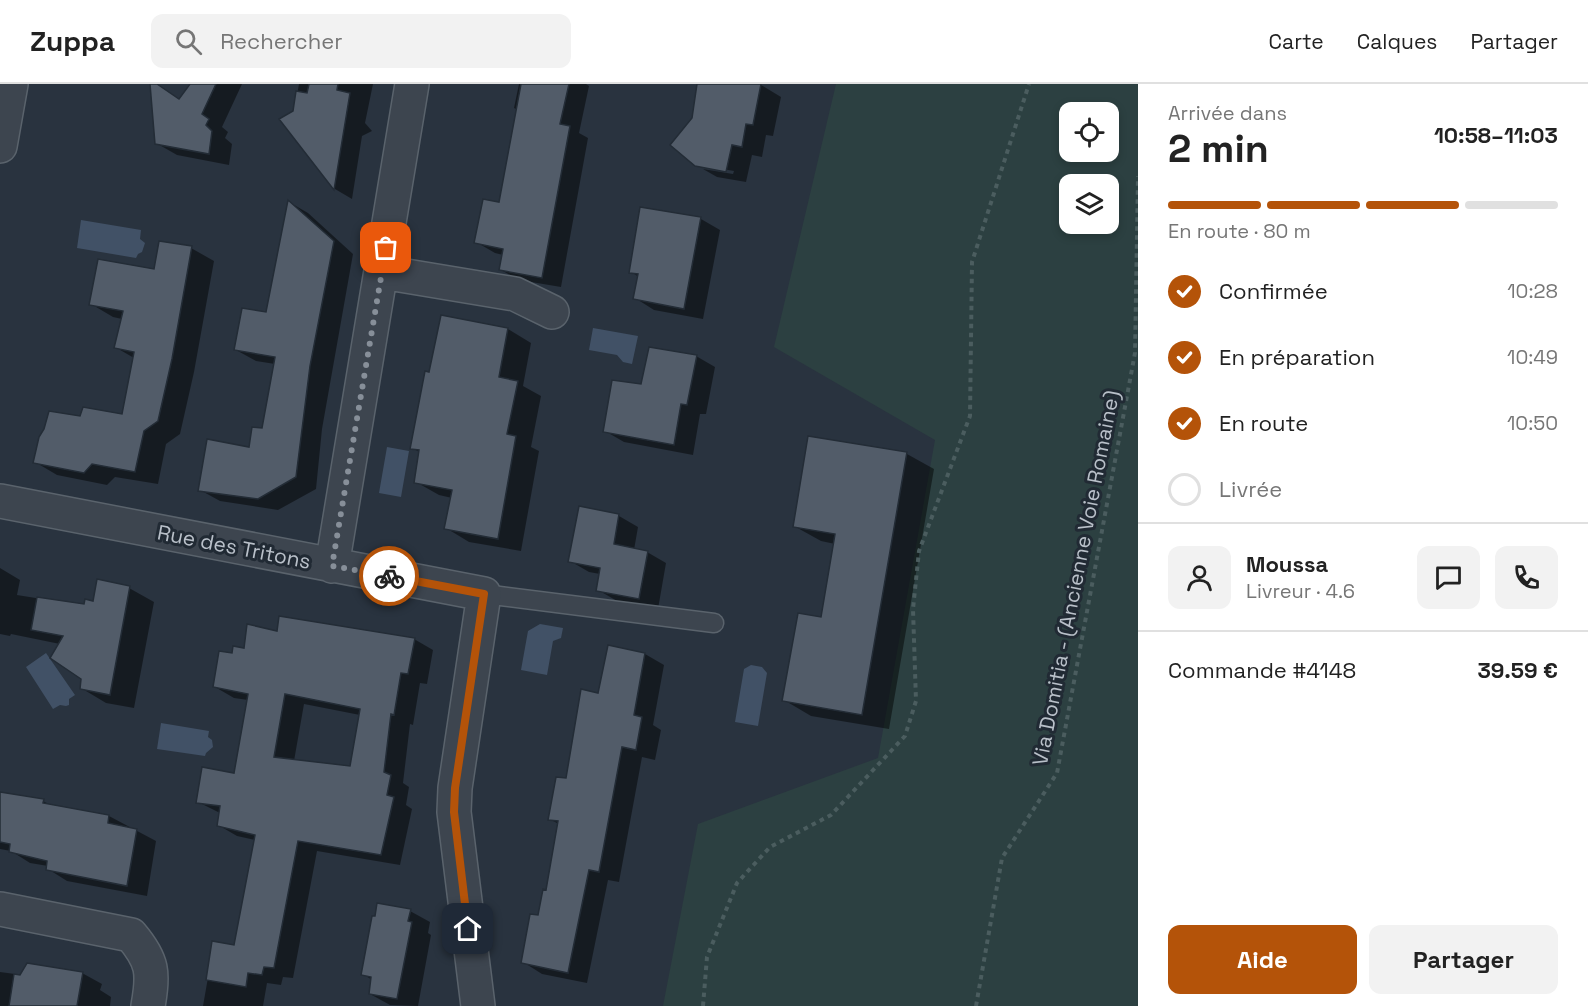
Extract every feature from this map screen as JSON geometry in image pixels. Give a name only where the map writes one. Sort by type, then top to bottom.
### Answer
[{"type":"street","points":[[0,146],[11,84]]},
{"type":"street","points":[[332,566],[412,84]]},
{"type":"street","points":[[382,272],[515,294],[552,312]]},
{"type":"street","name":"Rue des Tritons","points":[[0,501],[484,594]]},
{"type":"street","points":[[478,1006],[454,812],[455,788],[484,594]]},
{"type":"street","points":[[0,909],[131,934],[144,950],[152,973],[148,1006]]},
{"type":"lane","points":[[484,594],[714,623]]},
{"type":"path","points":[[703,1006],[707,957],[737,883],[770,847],[831,815],[905,736],[916,701],[913,609],[919,551],[970,416],[972,262],[1029,84]]},
{"type":"path","name":"Via Domitia - (Ancienne Voie Romaine)","points":[[976,1006],[1002,858],[1057,772],[1135,353],[1138,176]]},
{"type":"green space","points":[[836,84],[1138,84],[1138,1006],[663,1006],[698,824],[878,758],[935,440],[774,347]]},
{"type":"water","points":[[81,220],[141,230],[140,239],[145,243],[142,252],[136,258],[77,248]]},
{"type":"water","points":[[593,328],[638,336],[632,364],[623,362],[617,355],[589,350]]},
{"type":"water","points":[[387,447],[409,451],[401,497],[379,493]]},
{"type":"water","points":[[540,624],[563,628],[561,638],[553,641],[547,675],[521,670],[528,631]]},
{"type":"water","points":[[46,653],[75,695],[69,699],[69,705],[60,705],[53,709],[26,667]]},
{"type":"water","points":[[751,665],[762,667],[767,673],[758,726],[735,722],[744,669]]},
{"type":"water","points":[[161,723],[209,731],[208,737],[212,740],[213,747],[205,756],[157,749]]},
{"type":"building","points":[[150,84],[157,84],[179,99],[190,84],[216,84],[202,114],[209,119],[206,125],[212,131],[209,154],[155,144]]},
{"type":"building","points":[[309,84],[338,84],[337,90],[350,93],[334,190],[279,119],[293,111],[296,91],[307,93]]},
{"type":"building","points":[[521,84],[569,84],[560,124],[570,126],[542,278],[499,270],[503,249],[474,243],[483,199],[499,202]]},
{"type":"building","points":[[697,84],[761,84],[753,125],[746,124],[742,147],[732,145],[726,172],[695,166],[670,145],[692,118]]},
{"type":"building","points":[[288,200],[334,241],[310,366],[296,477],[258,499],[198,491],[207,439],[249,447],[252,427],[262,428],[275,357],[234,350],[242,308],[266,312]]},
{"type":"building","points":[[640,207],[701,217],[684,309],[633,299],[638,274],[629,273]]},
{"type":"building","points":[[159,241],[192,246],[172,359],[158,421],[144,431],[135,472],[92,464],[84,473],[33,463],[39,437],[49,411],[80,416],[83,407],[122,414],[134,352],[114,348],[123,311],[89,305],[98,259],[154,269]]},
{"type":"building","points":[[441,315],[508,328],[499,377],[518,381],[507,434],[516,436],[498,539],[444,529],[452,490],[414,483],[419,450],[410,449],[425,371],[429,372]]},
{"type":"building","points":[[649,347],[697,355],[687,405],[681,404],[674,445],[603,432],[612,380],[641,384]]},
{"type":"building","points":[[808,436],[907,452],[862,715],[782,701],[798,613],[821,617],[835,534],[793,527]]},
{"type":"building","points":[[579,506],[619,514],[614,544],[648,551],[639,599],[596,591],[600,568],[568,562]]},
{"type":"building","points":[[97,579],[130,586],[110,695],[80,689],[81,679],[50,658],[63,636],[31,630],[37,597],[84,604],[85,599],[93,601]]},
{"type":"building","points":[[279,616],[415,638],[408,674],[401,673],[394,715],[391,714],[384,772],[391,775],[387,795],[394,797],[381,855],[298,841],[274,968],[264,967],[262,975],[248,973],[246,987],[206,980],[212,941],[234,945],[255,835],[217,826],[220,806],[196,803],[202,767],[234,773],[248,694],[213,687],[219,651],[232,653],[233,646],[244,648],[247,624],[277,631]],"holes":[[[285,694],[360,709],[350,766],[274,757]]]},
{"type":"building","points":[[608,645],[645,653],[634,715],[642,717],[636,750],[622,747],[599,872],[589,870],[568,973],[521,963],[530,914],[538,915],[543,889],[546,890],[558,821],[548,820],[556,777],[566,778],[581,689],[598,693]]},
{"type":"building","points":[[0,792],[44,799],[43,803],[109,815],[108,823],[137,829],[127,886],[46,870],[47,861],[9,852],[10,844],[0,842]]},
{"type":"building","points":[[377,903],[411,909],[408,921],[412,922],[397,999],[369,994],[371,977],[361,975],[372,916],[375,916]]},
{"type":"building","points":[[27,963],[83,972],[77,1006],[9,1006],[14,974],[20,975]]},
{"type":"way so far","points":[[386,248],[332,566],[389,576]]},
{"type":"route","points":[[389,576],[484,594],[455,788],[454,812],[468,929]]}]
